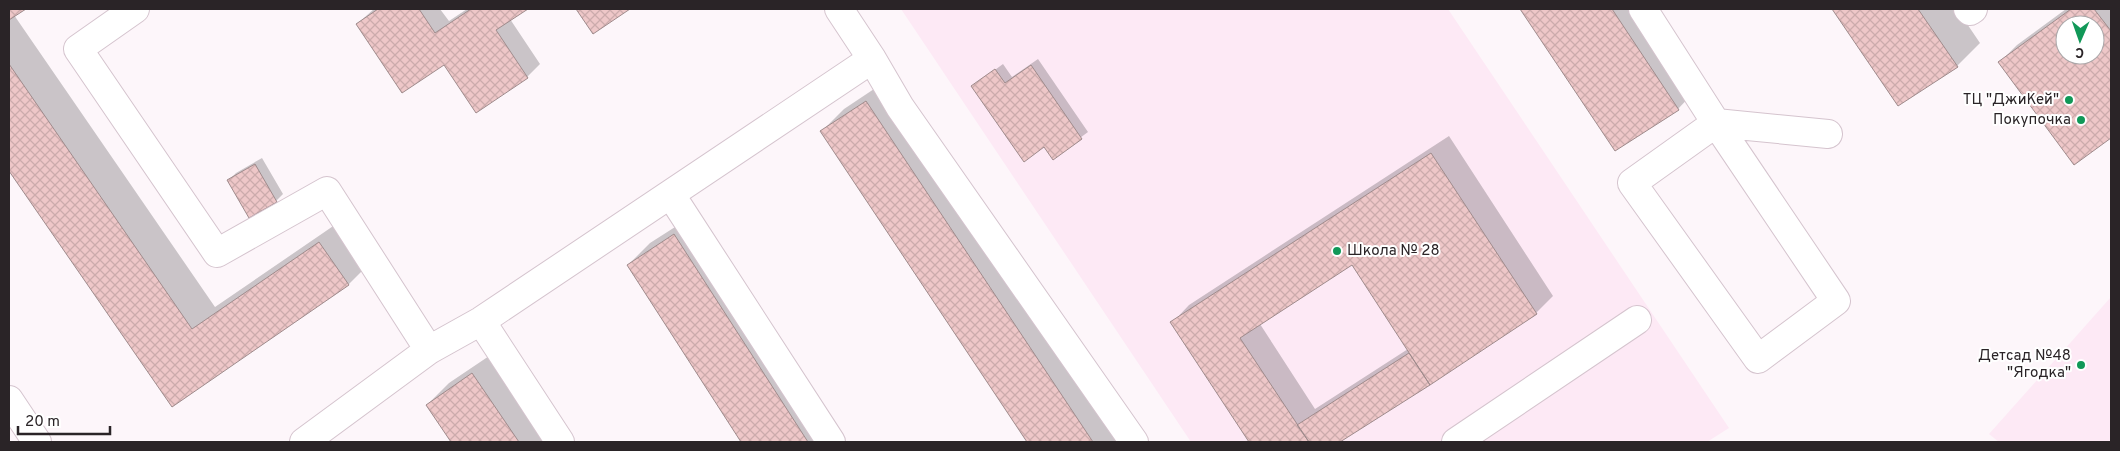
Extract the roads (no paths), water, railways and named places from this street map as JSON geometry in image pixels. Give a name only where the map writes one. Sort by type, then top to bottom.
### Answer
[{"type":"street","points":[[135,9],[78,49],[217,253],[327,191],[429,350]]},
{"type":"street","points":[[838,9],[872,59],[900,107],[1134,442]]},
{"type":"street","points":[[1643,9],[1716,123],[1836,301],[1758,359],[1632,182],[1716,123],[1828,134]]},
{"type":"street","points":[[1968,9],[1970,11],[1973,9]]},
{"type":"street","points":[[304,442],[429,350],[481,321],[872,59]]},
{"type":"street","points":[[671,195],[831,442]]},
{"type":"street","points":[[1456,442],[1637,320]]},
{"type":"street","points":[[481,321],[560,442]]},
{"type":"street","points":[[9,400],[37,442]]},
{"type":"place","name":"ТЦ \"ДжиКей\"","points":[[2069,100]]},
{"type":"place","name":"Покупочка","points":[[2081,120]]},
{"type":"place","name":"Школа № 28","points":[[1337,251]]},
{"type":"place","name":"Детсад №48 \"Ягодка\"","points":[[2081,365]]}]
